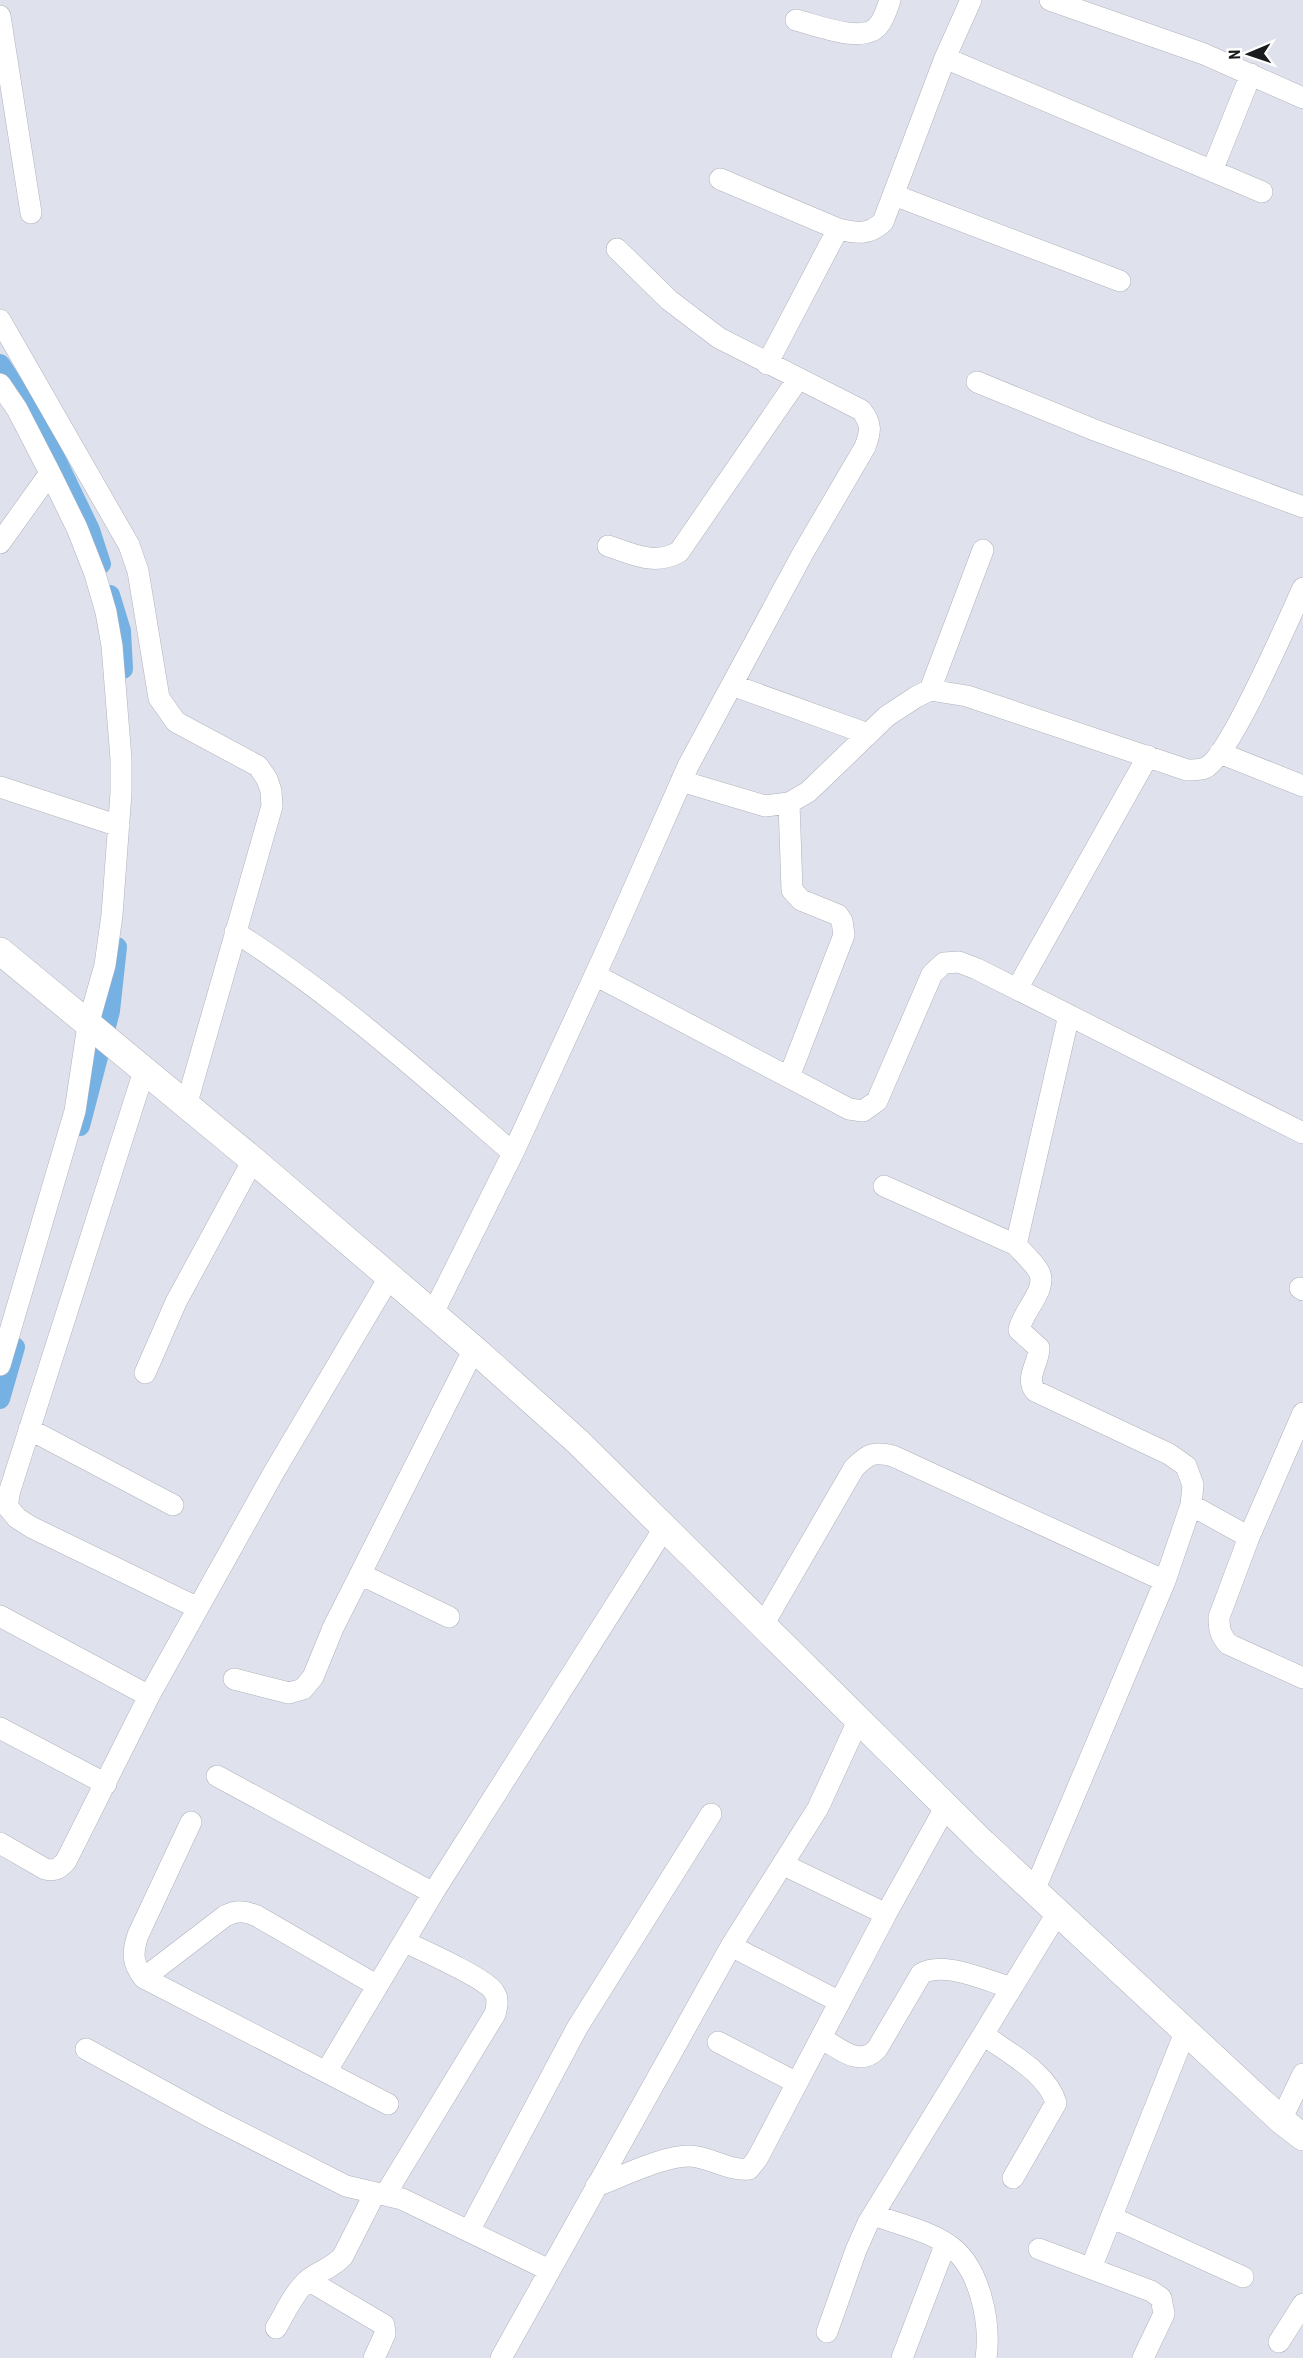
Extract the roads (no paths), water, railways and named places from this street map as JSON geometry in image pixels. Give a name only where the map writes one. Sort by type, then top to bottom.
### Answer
[{"type":"main road","points":[[0,951],[390,1276],[577,1441],[1034,1891],[1281,2120],[1303,2137]]},
{"type":"street","points":[[0,6],[8,0]]},
{"type":"street","points":[[796,20],[852,34],[867,33],[878,27],[890,0]]},
{"type":"street","points":[[720,179],[838,229],[859,233],[873,231],[883,222],[945,58],[971,0]]},
{"type":"street","points":[[1050,0],[1204,54],[1303,98]]},
{"type":"street","points":[[0,16],[31,213]]},
{"type":"street","points":[[945,58],[1262,192]]},
{"type":"street","points":[[1212,171],[1251,74]]},
{"type":"street","points":[[894,195],[1120,281]]},
{"type":"street","points":[[767,363],[838,229]]},
{"type":"street","points":[[433,1313],[513,1153],[681,781],[803,553],[865,447],[870,434],[870,421],[861,410],[720,338],[694,321],[617,249]]},
{"type":"street","points":[[0,320],[129,545],[138,571],[159,698],[167,712],[176,722],[258,765],[267,778],[271,791],[272,806],[186,1106]]},
{"type":"street","points":[[608,546],[652,559],[667,559],[679,552],[798,379]]},
{"type":"street","points":[[977,382],[1097,431],[1303,507]]},
{"type":"street","points":[[0,384],[17,410],[50,473],[77,528],[95,574],[112,646],[119,724],[121,793],[110,940],[75,1111],[0,1365]]},
{"type":"street","points":[[0,543],[50,473]]},
{"type":"street","points":[[930,690],[982,550]]},
{"type":"street","points":[[681,781],[765,806],[789,803],[808,792],[887,716],[930,690],[967,696],[1187,770],[1206,768],[1220,753],[1236,729],[1303,588]]},
{"type":"street","points":[[732,685],[868,734]]},
{"type":"street","points":[[1220,753],[1303,786]]},
{"type":"street","points":[[1017,989],[1148,756]]},
{"type":"street","points":[[0,788],[119,826]]},
{"type":"street","points":[[789,803],[792,890],[801,900],[837,915],[844,928],[844,935],[789,1077]]},
{"type":"street","points":[[235,932],[312,984],[396,1052],[513,1153]]},
{"type":"street","points":[[595,975],[849,1108],[863,1111],[877,1101],[933,974],[944,963],[959,962],[1303,1133]]},
{"type":"street","points":[[1016,1245],[1069,1016]]},
{"type":"street","points":[[135,1063],[3,1515],[16,1518],[198,1608]]},
{"type":"street","points":[[145,1374],[176,1302],[253,1160]]},
{"type":"street","points":[[884,1186],[1016,1245],[1039,1270],[1041,1278],[1041,1287],[1021,1322],[1019,1330],[1039,1348],[1030,1378],[1035,1391],[1169,1454],[1186,1466],[1193,1485],[1191,1505],[1165,1581],[1034,1891]]},
{"type":"street","points":[[0,1843],[45,1869],[59,1868],[66,1861],[149,1696],[274,1473],[390,1276]]},
{"type":"street","points":[[234,1680],[289,1693],[303,1689],[313,1677],[333,1628],[474,1349]]},
{"type":"street","points":[[1303,1413],[1249,1538],[1219,1617],[1218,1629],[1228,1644],[1303,1678]]},
{"type":"street","points":[[29,1429],[173,1505]]},
{"type":"street","points":[[763,1625],[854,1468],[864,1458],[877,1452],[893,1456],[1165,1581]]},
{"type":"street","points":[[1191,1505],[1249,1538]]},
{"type":"street","points":[[326,2073],[376,1985],[405,1942],[433,1893],[665,1527]]},
{"type":"street","points":[[360,1574],[449,1617]]},
{"type":"street","points":[[0,1616],[149,1696]]},
{"type":"street","points":[[501,2358],[731,1946],[818,1808],[859,1719]]},
{"type":"street","points":[[0,1728],[106,1784]]},
{"type":"street","points":[[217,1776],[433,1893]]},
{"type":"street","points":[[596,2186],[674,2157],[704,2158],[737,2170],[748,2169],[757,2159],[886,1914],[946,1806]]},
{"type":"street","points":[[468,2231],[577,2028],[711,1814]]},
{"type":"street","points":[[191,1822],[138,1935],[132,1953],[136,1967],[144,1978],[388,2104]]},
{"type":"street","points":[[784,1865],[886,1914]]},
{"type":"street","points":[[144,1978],[225,1916],[235,1911],[247,1912],[376,1985]]},
{"type":"street","points":[[827,2332],[856,2250],[874,2215],[1058,1912]]},
{"type":"street","points":[[276,2328],[295,2296],[308,2280],[335,2264],[343,2256],[495,2014],[498,2003],[494,1991],[483,1982],[405,1942]]},
{"type":"street","points":[[731,1946],[840,2002]]},
{"type":"street","points":[[821,2038],[855,2056],[862,2058],[870,2056],[877,2049],[921,1974],[929,1969],[953,1970],[1012,1988]]},
{"type":"street","points":[[1091,2268],[1186,2030]]},
{"type":"street","points":[[984,2034],[1045,2080],[1053,2091],[1056,2103],[1013,2178]]},
{"type":"street","points":[[718,2042],[797,2083]]},
{"type":"street","points":[[86,2049],[336,2182],[402,2199],[549,2270]]},
{"type":"street","points":[[1281,2120],[1303,2074]]},
{"type":"street","points":[[874,2215],[946,2243],[962,2258],[980,2293],[986,2315],[989,2357]]},
{"type":"street","points":[[1111,2217],[1243,2277]]},
{"type":"street","points":[[902,2358],[946,2243]]},
{"type":"street","points":[[1039,2249],[1151,2291],[1161,2298],[1164,2314],[1143,2358]]},
{"type":"street","points":[[308,2280],[384,2325],[386,2334],[374,2358]]},
{"type":"street","points":[[1279,2342],[1303,2304]]},
{"type":"waterway","points":[[0,364],[39,424],[90,530],[101,564]]},
{"type":"waterway","points":[[110,595],[121,631],[123,669]]},
{"type":"waterway","points":[[80,1126],[110,1011],[117,947]]},
{"type":"waterway","points":[[0,1399],[15,1347]]}]
